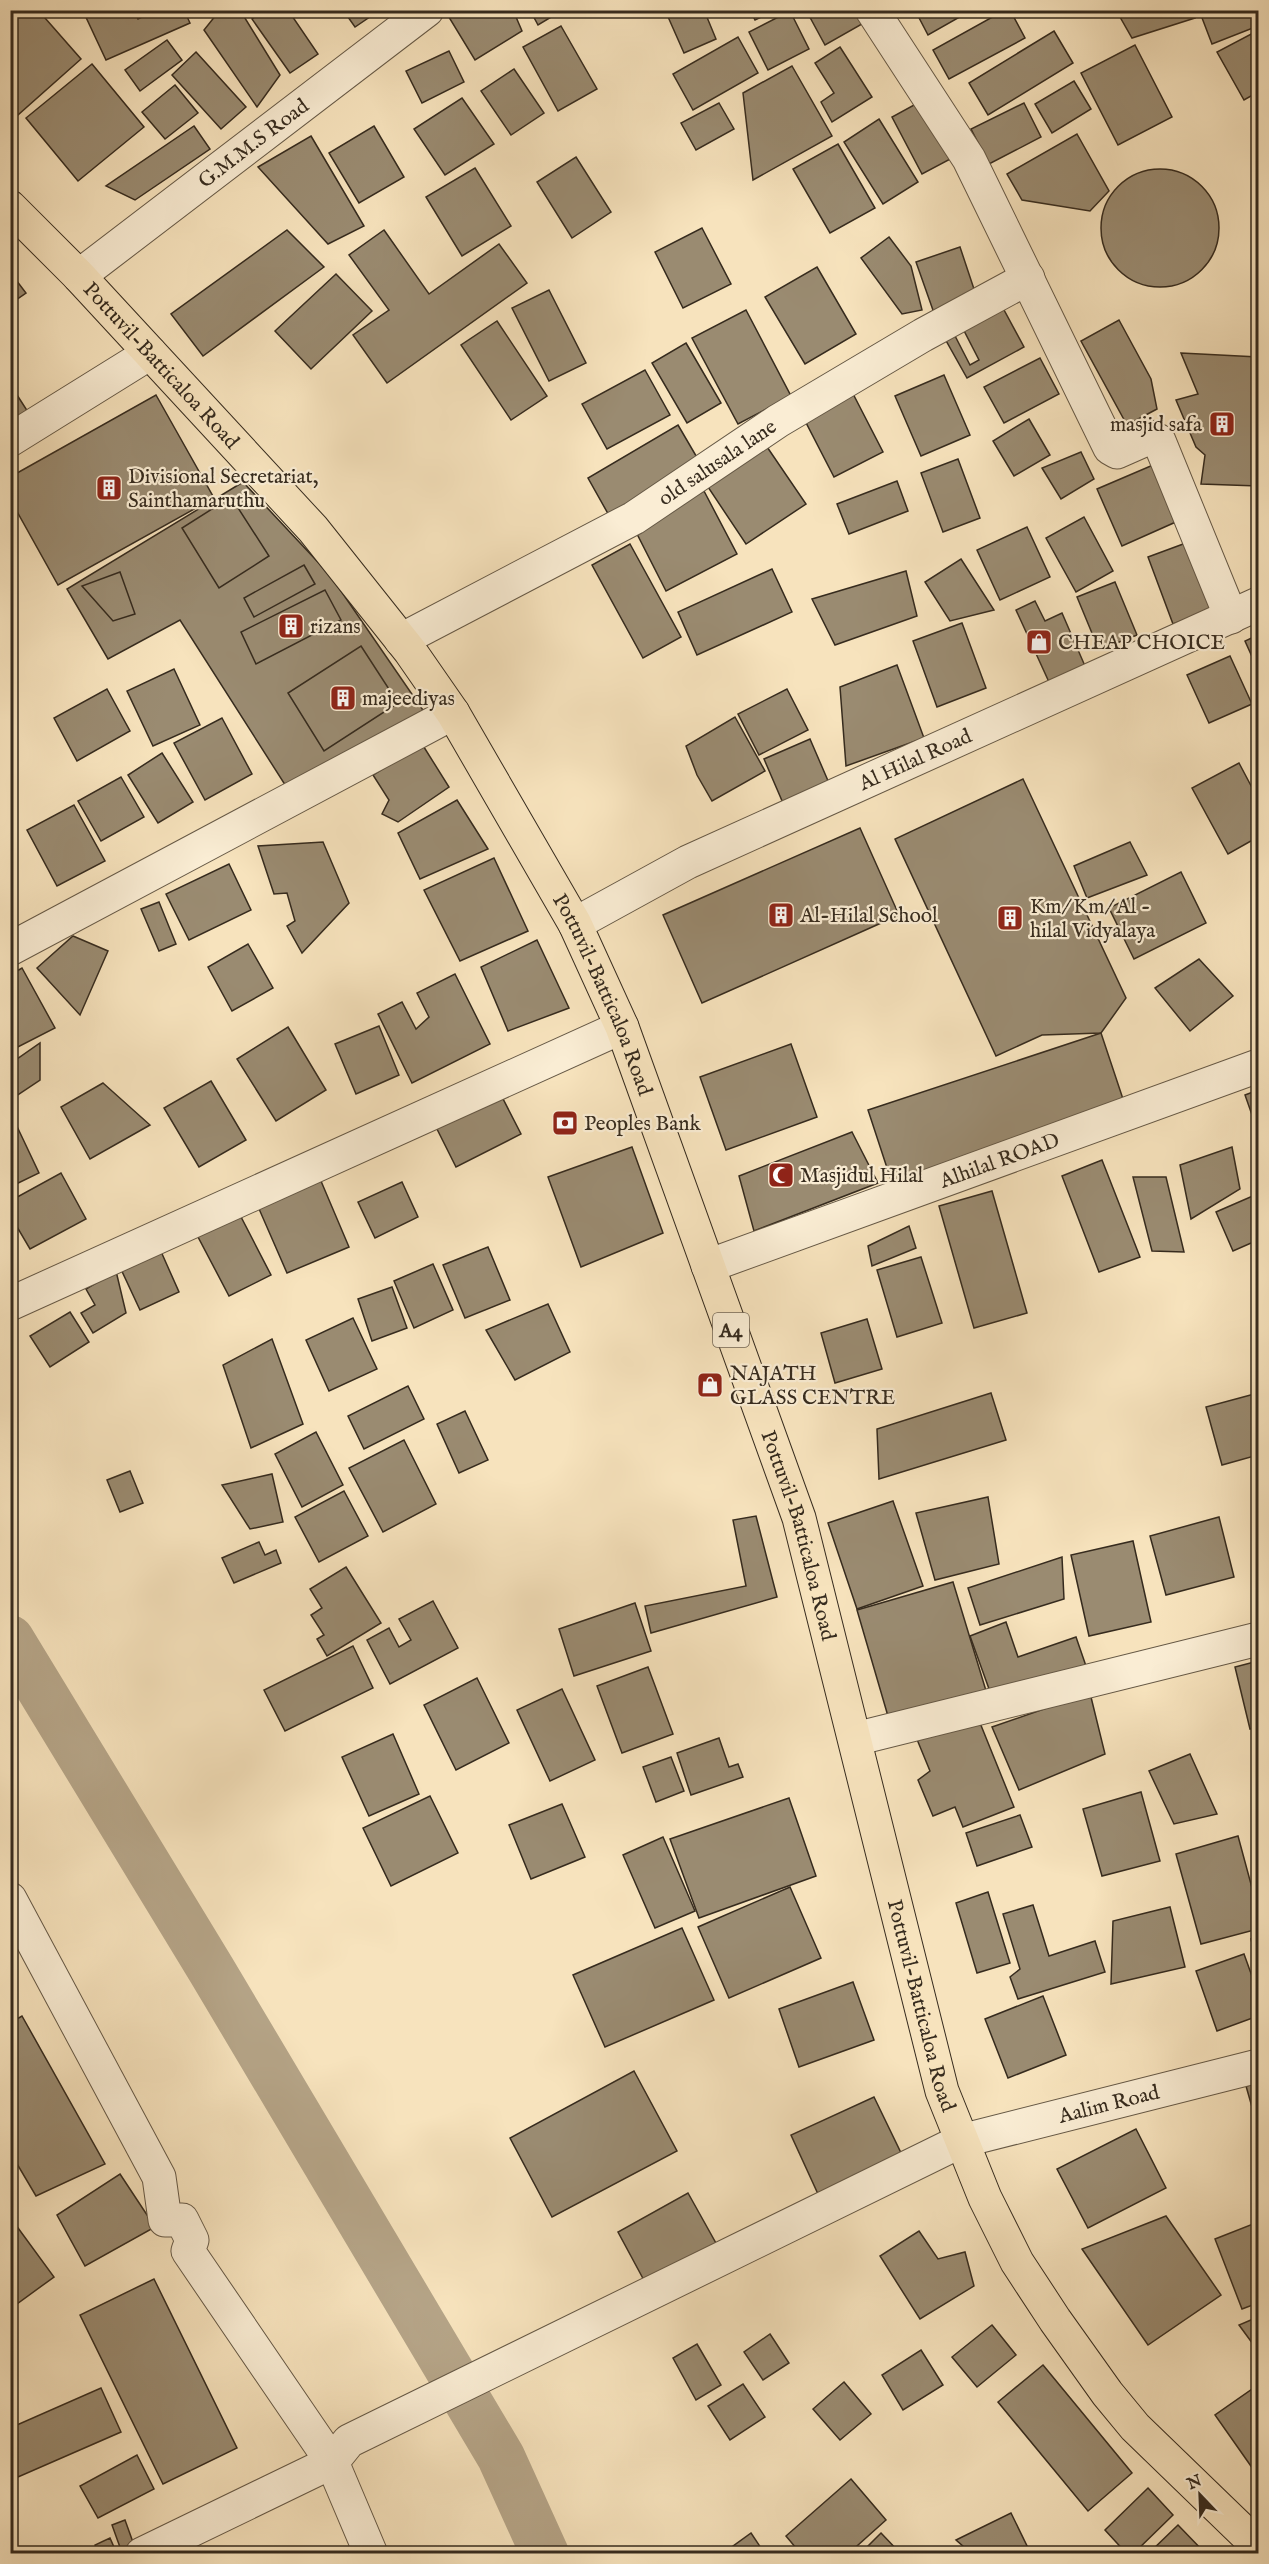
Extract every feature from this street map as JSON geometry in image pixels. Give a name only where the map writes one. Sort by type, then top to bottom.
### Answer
[{"type":"highway","name":"Pottuvil-Batticaloa Road","points":[[10,207],[80,276],[314,529],[401,640],[453,713],[575,924],[622,1027],[799,1518],[942,2091],[961,2141],[1017,2262],[1107,2393],[1135,2427],[1258,2546]]},
{"type":"street","name":"G.M.M.S Road","points":[[80,276],[427,10]]},
{"type":"street","points":[[872,10],[969,159],[1110,448],[1117,452],[1151,437],[1159,441],[1245,610]]},
{"type":"street","name":"old salusala lane","points":[[401,640],[634,518],[778,420],[922,335],[1028,278]]},
{"type":"street","points":[[10,440],[150,352]]},
{"type":"street","name":"Al Hilal Road","points":[[575,924],[688,862],[1245,610]]},
{"type":"street","points":[[10,949],[453,713]]},
{"type":"street","points":[[10,1304],[622,1027]]},
{"type":"street","name":"Alhilal ROAD","points":[[708,1266],[1258,1066]]},
{"type":"street","points":[[855,1739],[1258,1639]]},
{"type":"street","points":[[10,1899],[159,2177],[165,2220],[182,2220],[192,2240],[188,2251],[341,2452],[371,2553]]},
{"type":"street","name":"Aalim Road","points":[[142,2553],[547,2344],[961,2141],[1258,2066]]},
{"type":"building","points":[[10,10],[38,10],[81,59],[10,122]]},
{"type":"building","points":[[90,10],[134,10],[138,19],[153,12],[152,10],[184,10],[190,23],[106,60],[84,13]]},
{"type":"building","points":[[220,10],[240,10],[280,75],[257,107],[204,30]]},
{"type":"building","points":[[264,10],[288,10],[318,54],[290,73],[252,19]]},
{"type":"building","points":[[343,10],[380,10],[355,27]]},
{"type":"building","points":[[453,10],[513,10],[522,31],[475,60],[447,14]]},
{"type":"building","points":[[530,10],[563,10],[538,25]]},
{"type":"building","points":[[665,10],[704,10],[716,39],[684,53]]},
{"type":"building","points":[[750,10],[776,10],[755,20]]},
{"type":"building","points":[[806,10],[854,10],[862,24],[825,45]]},
{"type":"building","points":[[919,10],[972,10],[928,35],[916,12]]},
{"type":"building","points":[[1005,10],[1010,10],[1025,38],[949,79],[933,50]]},
{"type":"building","points":[[1116,10],[1191,10],[1195,18],[1132,38]]},
{"type":"building","points":[[1199,10],[1258,10],[1258,26],[1212,44]]},
{"type":"building","points":[[790,11],[809,49],[768,70],[749,32]]},
{"type":"building","points":[[561,26],[597,89],[558,111],[523,47]]},
{"type":"building","points":[[1054,31],[1073,63],[988,115],[969,83]]},
{"type":"building","points":[[1255,32],[1258,39],[1258,92],[1244,100],[1217,52]]},
{"type":"building","points":[[738,37],[758,73],[693,110],[673,74]]},
{"type":"building","points":[[167,40],[182,60],[140,91],[125,70]]},
{"type":"building","points":[[1135,45],[1172,117],[1118,145],[1081,73]]},
{"type":"building","points":[[840,47],[872,97],[832,122],[821,102],[834,93],[815,63]]},
{"type":"building","points":[[449,51],[464,82],[422,103],[406,71]]},
{"type":"building","points":[[196,52],[246,107],[221,129],[172,75]]},
{"type":"building","points":[[92,64],[144,127],[78,181],[26,118]]},
{"type":"building","points":[[792,66],[832,136],[753,180],[743,93]]},
{"type":"building","points":[[514,69],[544,113],[511,135],[481,91]]},
{"type":"building","points":[[1074,81],[1091,109],[1052,133],[1035,104]]},
{"type":"building","points":[[175,85],[198,113],[165,139],[142,112]]},
{"type":"building","points":[[462,98],[494,144],[445,175],[414,129]]},
{"type":"building","points":[[925,99],[956,156],[922,174],[892,117]]},
{"type":"building","points":[[719,103],[734,129],[696,150],[681,123]]},
{"type":"building","points":[[1024,103],[1041,137],[989,164],[971,129]]},
{"type":"building","points":[[879,119],[918,182],[883,204],[844,142]]},
{"type":"building","points":[[194,126],[210,149],[135,200],[106,186]]},
{"type":"building","points":[[374,126],[404,177],[359,203],[329,153]]},
{"type":"building","points":[[1077,134],[1109,191],[1090,211],[1022,200],[1007,174]]},
{"type":"building","points":[[311,136],[364,226],[328,244],[258,167]]},
{"type":"building","points":[[838,144],[875,208],[830,233],[793,169]]},
{"type":"building","points":[[576,157],[611,212],[572,238],[537,182]]},
{"type":"building","points":[[475,168],[511,226],[462,256],[426,197]]},
{"type":"building","points":[[1160,169],[1193,179],[1209,195],[1219,228],[1209,261],[1193,277],[1160,287],[1127,277],[1111,261],[1101,228],[1111,195],[1127,179]]},
{"type":"building","points":[[702,228],[731,284],[683,308],[655,252]]},
{"type":"building","points":[[287,230],[324,267],[203,356],[171,314]]},
{"type":"building","points":[[384,230],[429,294],[499,244],[527,283],[387,383],[353,335],[389,310],[349,255]]},
{"type":"building","points":[[889,237],[911,266],[922,310],[902,314],[861,258]]},
{"type":"building","points":[[960,247],[977,298],[934,313],[916,262]]},
{"type":"building","points":[[817,267],[856,334],[805,364],[765,297]]},
{"type":"building","points":[[10,272],[26,293],[10,304]]},
{"type":"building","points":[[336,274],[372,311],[311,369],[275,331]]},
{"type":"building","points":[[549,290],[586,363],[549,381],[512,308]]},
{"type":"building","points":[[997,297],[1024,347],[967,378],[944,337],[953,332],[970,365],[979,360],[958,319]]},
{"type":"building","points":[[746,310],[791,396],[738,424],[692,338]]},
{"type":"building","points":[[1119,320],[1151,379],[1157,409],[1127,425],[1081,341]]},
{"type":"building","points":[[497,321],[547,396],[511,420],[461,345]]},
{"type":"building","points":[[686,343],[721,403],[687,423],[652,363]]},
{"type":"building","name":"masjid safa","points":[[1181,353],[1258,357],[1258,486],[1201,484],[1205,455],[1196,447],[1176,400],[1198,394]]},
{"type":"building","points":[[1040,358],[1059,394],[1004,423],[984,387]]},
{"type":"building","points":[[645,370],[670,415],[607,449],[582,404]]},
{"type":"building","points":[[944,375],[970,435],[921,456],[895,396]]},
{"type":"building","points":[[10,384],[28,412],[10,423]]},
{"type":"building","points":[[849,386],[883,452],[834,477],[800,411]]},
{"type":"building","name":"Divisional Secretariat, Sainthamaruthu","points":[[156,395],[214,498],[58,585],[10,499],[10,477]]},
{"type":"building","points":[[1029,419],[1050,455],[1014,476],[993,441]]},
{"type":"building","points":[[678,425],[702,466],[611,519],[588,478]]},
{"type":"building","points":[[763,441],[806,504],[746,544],[704,481]]},
{"type":"building","points":[[1081,452],[1094,479],[1061,499],[1042,468]]},
{"type":"building","points":[[958,459],[980,518],[943,532],[921,473]]},
{"type":"building","points":[[1153,465],[1178,521],[1122,546],[1097,489]]},
{"type":"building","points":[[897,481],[908,511],[849,534],[837,504]]},
{"type":"building","points":[[243,482],[330,575],[427,716],[289,791],[180,620],[108,659],[67,589]]},
{"type":"building","points":[[704,491],[737,554],[666,591],[634,528]]},
{"type":"building","points":[[231,497],[269,556],[219,588],[182,528]]},
{"type":"building","points":[[1084,517],[1113,571],[1076,592],[1046,538]]},
{"type":"building","points":[[1027,527],[1050,577],[1000,600],[977,550]]},
{"type":"building","points":[[1194,540],[1219,607],[1173,624],[1148,557]]},
{"type":"building","points":[[630,544],[681,637],[643,658],[592,565]]},
{"type":"building","points":[[961,559],[994,610],[950,621],[925,582]]},
{"type":"building","points":[[304,565],[315,584],[254,617],[244,598]]},
{"type":"building","points":[[772,569],[792,612],[697,655],[678,612]]},
{"type":"building","points":[[906,571],[917,616],[835,645],[812,599]]},
{"type":"building","points":[[120,572],[135,614],[113,621],[82,586]]},
{"type":"building","points":[[1115,582],[1137,635],[1099,650],[1077,597]]},
{"type":"building","name":"rizans","points":[[325,590],[341,620],[256,664],[241,632]]},
{"type":"building","points":[[1035,601],[1045,621],[1062,613],[1085,666],[1049,682],[1016,610]]},
{"type":"building","points":[[962,623],[986,688],[937,707],[913,641]]},
{"type":"building","points":[[1258,635],[1258,670],[1245,641]]},
{"type":"building","name":"majeediyas","points":[[361,646],[398,703],[324,751],[288,693]]},
{"type":"building","points":[[1230,656],[1252,704],[1209,723],[1187,675]]},
{"type":"building","points":[[897,665],[924,738],[846,766],[840,687]]},
{"type":"building","points":[[174,669],[200,725],[153,746],[127,691]]},
{"type":"building","points":[[107,689],[130,731],[77,761],[54,718]]},
{"type":"building","points":[[787,689],[808,730],[759,755],[738,714]]},
{"type":"building","points":[[735,717],[765,771],[712,801],[697,775],[686,746]]},
{"type":"building","points":[[222,718],[252,774],[205,800],[174,743]]},
{"type":"building","points":[[810,739],[832,790],[786,810],[764,759]]},
{"type":"building","points":[[422,744],[449,787],[398,822],[382,814],[389,800],[373,775]]},
{"type":"building","points":[[162,753],[193,802],[158,823],[128,775]]},
{"type":"building","points":[[1239,763],[1258,799],[1258,837],[1228,854],[1192,788]]},
{"type":"building","points":[[121,777],[144,817],[101,841],[78,801]]},
{"type":"building","name":"Km/ Km/ Al - hilal Vidyalaya","points":[[1023,779],[1126,998],[1101,1033],[1042,1035],[996,1056],[895,839]]},
{"type":"building","points":[[457,800],[488,849],[420,879],[398,833]]},
{"type":"building","points":[[74,805],[105,861],[57,886],[27,830]]},
{"type":"building","name":"Al-Hilal School","points":[[860,828],[899,915],[702,1003],[663,915]]},
{"type":"building","points":[[323,842],[349,903],[302,953],[287,926],[295,921],[287,893],[274,894],[258,846]]},
{"type":"building","points":[[1130,842],[1147,875],[1087,898],[1074,866]]},
{"type":"building","points":[[494,858],[528,931],[460,961],[424,890]]},
{"type":"building","points":[[229,864],[251,910],[189,940],[166,894]]},
{"type":"building","points":[[1181,872],[1206,923],[1134,959],[1109,908]]},
{"type":"building","points":[[159,902],[176,944],[159,951],[141,909]]},
{"type":"building","points":[[73,936],[108,951],[80,1015],[37,968]]},
{"type":"building","points":[[537,940],[569,1008],[508,1031],[481,967]]},
{"type":"building","points":[[248,944],[273,988],[232,1011],[208,967]]},
{"type":"building","points":[[1199,959],[1233,996],[1190,1031],[1155,988]]},
{"type":"building","points":[[22,968],[55,1028],[10,1051],[10,975]]},
{"type":"building","points":[[455,974],[490,1044],[412,1083],[378,1014],[402,1002],[416,1029],[429,1017],[417,993]]},
{"type":"building","points":[[379,1026],[399,1075],[356,1094],[335,1044]]},
{"type":"building","points":[[288,1027],[326,1090],[276,1121],[237,1059]]},
{"type":"building","points":[[1101,1033],[1125,1105],[892,1183],[868,1110]]},
{"type":"building","points":[[40,1043],[40,1080],[10,1100],[10,1064]]},
{"type":"building","points":[[791,1044],[817,1117],[726,1150],[700,1077]]},
{"type":"building","points":[[211,1081],[246,1140],[199,1167],[164,1108]]},
{"type":"building","points":[[103,1083],[150,1125],[90,1159],[61,1107]]},
{"type":"building","points":[[498,1089],[521,1134],[456,1167],[434,1123]]},
{"type":"building","points":[[1258,1090],[1258,1132],[1245,1095]]},
{"type":"building","points":[[13,1118],[39,1173],[10,1187],[10,1119]]},
{"type":"building","points":[[852,1132],[878,1183],[754,1231],[739,1176]]},
{"type":"building","points":[[632,1147],[663,1233],[581,1267],[548,1177]]},
{"type":"building","points":[[1232,1147],[1240,1189],[1191,1219],[1180,1165]]},
{"type":"building","points":[[1102,1160],[1140,1257],[1099,1272],[1062,1176]]},
{"type":"building","points":[[61,1173],[86,1219],[30,1249],[10,1215],[10,1201]]},
{"type":"building","points":[[318,1174],[349,1247],[287,1273],[256,1202]]},
{"type":"building","points":[[1133,1177],[1166,1177],[1184,1252],[1152,1251]]},
{"type":"building","points":[[402,1182],[418,1217],[375,1238],[358,1202]]},
{"type":"building","points":[[992,1191],[1027,1313],[974,1328],[939,1206]]},
{"type":"building","points":[[1255,1195],[1258,1202],[1258,1240],[1233,1251],[1216,1212]]},
{"type":"building","points":[[239,1213],[271,1275],[229,1296],[197,1235]]},
{"type":"building","points":[[909,1226],[916,1248],[872,1266],[868,1246]]},
{"type":"building","points":[[159,1247],[179,1292],[140,1310],[119,1265]]},
{"type":"building","points":[[488,1247],[510,1300],[465,1318],[443,1265]]},
{"type":"building","points":[[921,1257],[942,1323],[897,1337],[877,1270]]},
{"type":"building","points":[[433,1264],[453,1310],[414,1328],[394,1281]]},
{"type":"building","points":[[116,1271],[126,1313],[93,1333],[81,1313],[95,1305],[86,1289]]},
{"type":"building","points":[[392,1287],[407,1328],[372,1341],[358,1299]]},
{"type":"building","points":[[548,1304],[570,1352],[515,1380],[486,1330]]},
{"type":"building","points":[[70,1312],[89,1342],[50,1367],[30,1336]]},
{"type":"building","points":[[353,1318],[377,1369],[329,1391],[306,1340]]},
{"type":"building","points":[[867,1319],[882,1369],[835,1383],[821,1333]]},
{"type":"building","points":[[272,1339],[303,1424],[251,1448],[223,1365]]},
{"type":"building","points":[[408,1386],[424,1419],[364,1449],[348,1416]]},
{"type":"building","points":[[991,1393],[1006,1440],[879,1479],[877,1429]]},
{"type":"building","points":[[1258,1393],[1258,1455],[1222,1465],[1206,1407]]},
{"type":"building","points":[[465,1411],[488,1460],[459,1473],[437,1424]]},
{"type":"building","points":[[316,1432],[343,1485],[302,1507],[275,1454]]},
{"type":"building","points":[[404,1440],[436,1504],[383,1532],[349,1468]]},
{"type":"building","points":[[130,1471],[143,1503],[120,1512],[107,1480]]},
{"type":"building","points":[[272,1474],[283,1522],[250,1529],[222,1485]]},
{"type":"building","points":[[344,1491],[368,1536],[319,1562],[295,1517]]},
{"type":"building","points":[[988,1497],[999,1564],[935,1580],[916,1513]]},
{"type":"building","points":[[893,1501],[923,1586],[857,1609],[828,1523]]},
{"type":"building","points":[[756,1516],[777,1597],[651,1633],[645,1606],[746,1586],[733,1520]]},
{"type":"building","points":[[1219,1517],[1234,1577],[1166,1595],[1150,1536]]},
{"type":"building","points":[[1133,1541],[1151,1622],[1089,1636],[1071,1555]]},
{"type":"building","points":[[259,1542],[265,1555],[276,1550],[281,1563],[234,1583],[222,1558]]},
{"type":"building","points":[[1062,1557],[1064,1599],[980,1625],[968,1588]]},
{"type":"building","points":[[346,1567],[381,1623],[327,1656],[317,1639],[324,1635],[311,1615],[322,1608],[310,1589]]},
{"type":"building","points":[[953,1582],[987,1694],[890,1723],[857,1610]]},
{"type":"building","points":[[433,1601],[458,1648],[390,1684],[367,1640],[389,1628],[399,1647],[411,1640],[399,1619]]},
{"type":"building","points":[[635,1603],[651,1651],[574,1676],[559,1629]]},
{"type":"building","points":[[1006,1622],[1018,1657],[1076,1637],[1086,1666],[993,1700],[970,1636]]},
{"type":"building","points":[[353,1646],[373,1688],[285,1731],[264,1690]]},
{"type":"building","points":[[1258,1661],[1258,1727],[1250,1729],[1235,1667]]},
{"type":"building","points":[[648,1667],[673,1734],[622,1753],[597,1686]]},
{"type":"building","points":[[477,1678],[509,1743],[456,1770],[424,1705]]},
{"type":"building","points":[[562,1689],[595,1760],[550,1781],[517,1710]]},
{"type":"building","points":[[1090,1693],[1105,1754],[1019,1790],[992,1727]]},
{"type":"building","points":[[976,1713],[1014,1807],[963,1827],[955,1807],[933,1816],[918,1780],[930,1771],[916,1737]]},
{"type":"building","points":[[393,1734],[419,1794],[369,1816],[342,1757]]},
{"type":"building","points":[[719,1738],[729,1767],[738,1764],[743,1777],[691,1795],[677,1753]]},
{"type":"building","points":[[1190,1754],[1217,1814],[1174,1824],[1149,1771]]},
{"type":"building","points":[[671,1757],[684,1791],[656,1802],[643,1767]]},
{"type":"building","points":[[1141,1792],[1160,1861],[1102,1876],[1083,1809]]},
{"type":"building","points":[[430,1796],[458,1853],[391,1886],[363,1828]]},
{"type":"building","points":[[789,1798],[816,1876],[699,1918],[670,1839]]},
{"type":"building","points":[[562,1804],[585,1857],[531,1879],[509,1825]]},
{"type":"building","points":[[1020,1815],[1032,1847],[977,1866],[966,1833]]},
{"type":"building","points":[[1238,1836],[1258,1910],[1258,1929],[1201,1944],[1176,1854]]},
{"type":"building","points":[[663,1837],[695,1911],[655,1928],[623,1855]]},
{"type":"building","points":[[790,1887],[821,1958],[729,1998],[698,1927]]},
{"type":"building","points":[[988,1892],[1010,1963],[977,1973],[956,1903]]},
{"type":"building","points":[[1033,1905],[1049,1956],[1095,1941],[1105,1972],[1018,1999],[1010,1977],[1020,1969],[1003,1914]]},
{"type":"building","points":[[1170,1907],[1185,1967],[1111,1984],[1113,1921]]},
{"type":"building","points":[[682,1928],[714,2000],[605,2047],[573,1975]]},
{"type":"building","points":[[1258,1938],[1258,1971],[1251,1939]]},
{"type":"building","points":[[1244,1954],[1258,1993],[1258,2016],[1217,2031],[1196,1971]]},
{"type":"building","points":[[853,1982],[874,2040],[799,2067],[779,2009]]},
{"type":"building","points":[[1043,1996],[1066,2055],[1008,2078],[985,2019]]},
{"type":"building","points":[[22,2016],[105,2164],[36,2196],[10,2152],[10,2023]]},
{"type":"building","points":[[634,2071],[677,2151],[552,2217],[510,2138]]},
{"type":"building","points":[[1258,2083],[1258,2128],[1246,2086]]},
{"type":"building","points":[[874,2097],[902,2155],[818,2194],[791,2135]]},
{"type":"building","points":[[1136,2129],[1166,2188],[1088,2228],[1057,2169]]},
{"type":"building","points":[[120,2174],[155,2227],[85,2266],[57,2215]]},
{"type":"building","points":[[688,2193],[717,2245],[646,2284],[618,2232]]},
{"type":"building","points":[[1166,2216],[1221,2295],[1148,2345],[1082,2249]]},
{"type":"building","points":[[10,2217],[54,2277],[10,2309]]},
{"type":"building","points":[[1258,2222],[1258,2303],[1242,2309],[1215,2239]]},
{"type":"building","points":[[919,2231],[938,2259],[965,2252],[974,2286],[920,2319],[880,2256]]},
{"type":"building","points":[[154,2279],[237,2448],[163,2484],[80,2315]]},
{"type":"building","points":[[1258,2317],[1258,2351],[1239,2325]]},
{"type":"building","points":[[992,2325],[1016,2355],[977,2387],[952,2357]]},
{"type":"building","points":[[770,2334],[789,2363],[763,2380],[744,2352]]},
{"type":"building","points":[[697,2344],[721,2385],[696,2400],[673,2358]]},
{"type":"building","points":[[921,2350],[943,2385],[903,2410],[882,2375]]},
{"type":"building","points":[[1043,2365],[1132,2473],[1088,2511],[998,2402]]},
{"type":"building","points":[[844,2382],[871,2414],[840,2440],[813,2409]]},
{"type":"building","points":[[743,2384],[765,2417],[730,2440],[708,2406]]},
{"type":"building","points":[[1258,2385],[1258,2464],[1253,2469],[1215,2415]]},
{"type":"building","points":[[101,2388],[121,2432],[18,2477],[10,2460],[10,2428]]},
{"type":"building","points":[[137,2455],[154,2489],[98,2518],[80,2486]]},
{"type":"building","points":[[851,2479],[886,2520],[848,2554],[801,2554],[786,2536]]},
{"type":"building","points":[[1148,2488],[1173,2515],[1133,2554],[1127,2554],[1105,2530]]},
{"type":"building","points":[[1011,2513],[1031,2554],[972,2554],[956,2540]]},
{"type":"building","points":[[125,2520],[134,2545],[121,2550],[112,2525]]},
{"type":"building","points":[[1178,2525],[1206,2554],[1148,2554]]},
{"type":"building","points":[[751,2533],[765,2554],[722,2554]]},
{"type":"building","points":[[881,2533],[901,2554],[860,2554]]},
{"type":"building","points":[[110,2538],[117,2554],[99,2554],[95,2545]]},
{"type":"waterway","points":[[10,1639],[212,1971],[501,2457],[545,2554]]},
{"type":"place","name":"masjid safa","points":[[1222,424]]},
{"type":"place","name":"Divisional Secretariat, Sainthamaruthu","points":[[109,488]]},
{"type":"place","name":"rizans","points":[[291,626]]},
{"type":"place","name":"CHEAP CHOICE","points":[[1039,642]]},
{"type":"place","name":"majeediyas","points":[[343,698]]},
{"type":"place","name":"Al-Hilal School","points":[[781,915]]},
{"type":"place","name":"Km/ Km/ Al - hilal Vidyalaya","points":[[1010,918]]},
{"type":"place","name":"Peoples Bank","points":[[565,1123]]},
{"type":"place","name":"Masjidul Hilal","points":[[781,1175]]},
{"type":"place","name":"NAJATH GLASS CENTRE","points":[[710,1385]]}]
